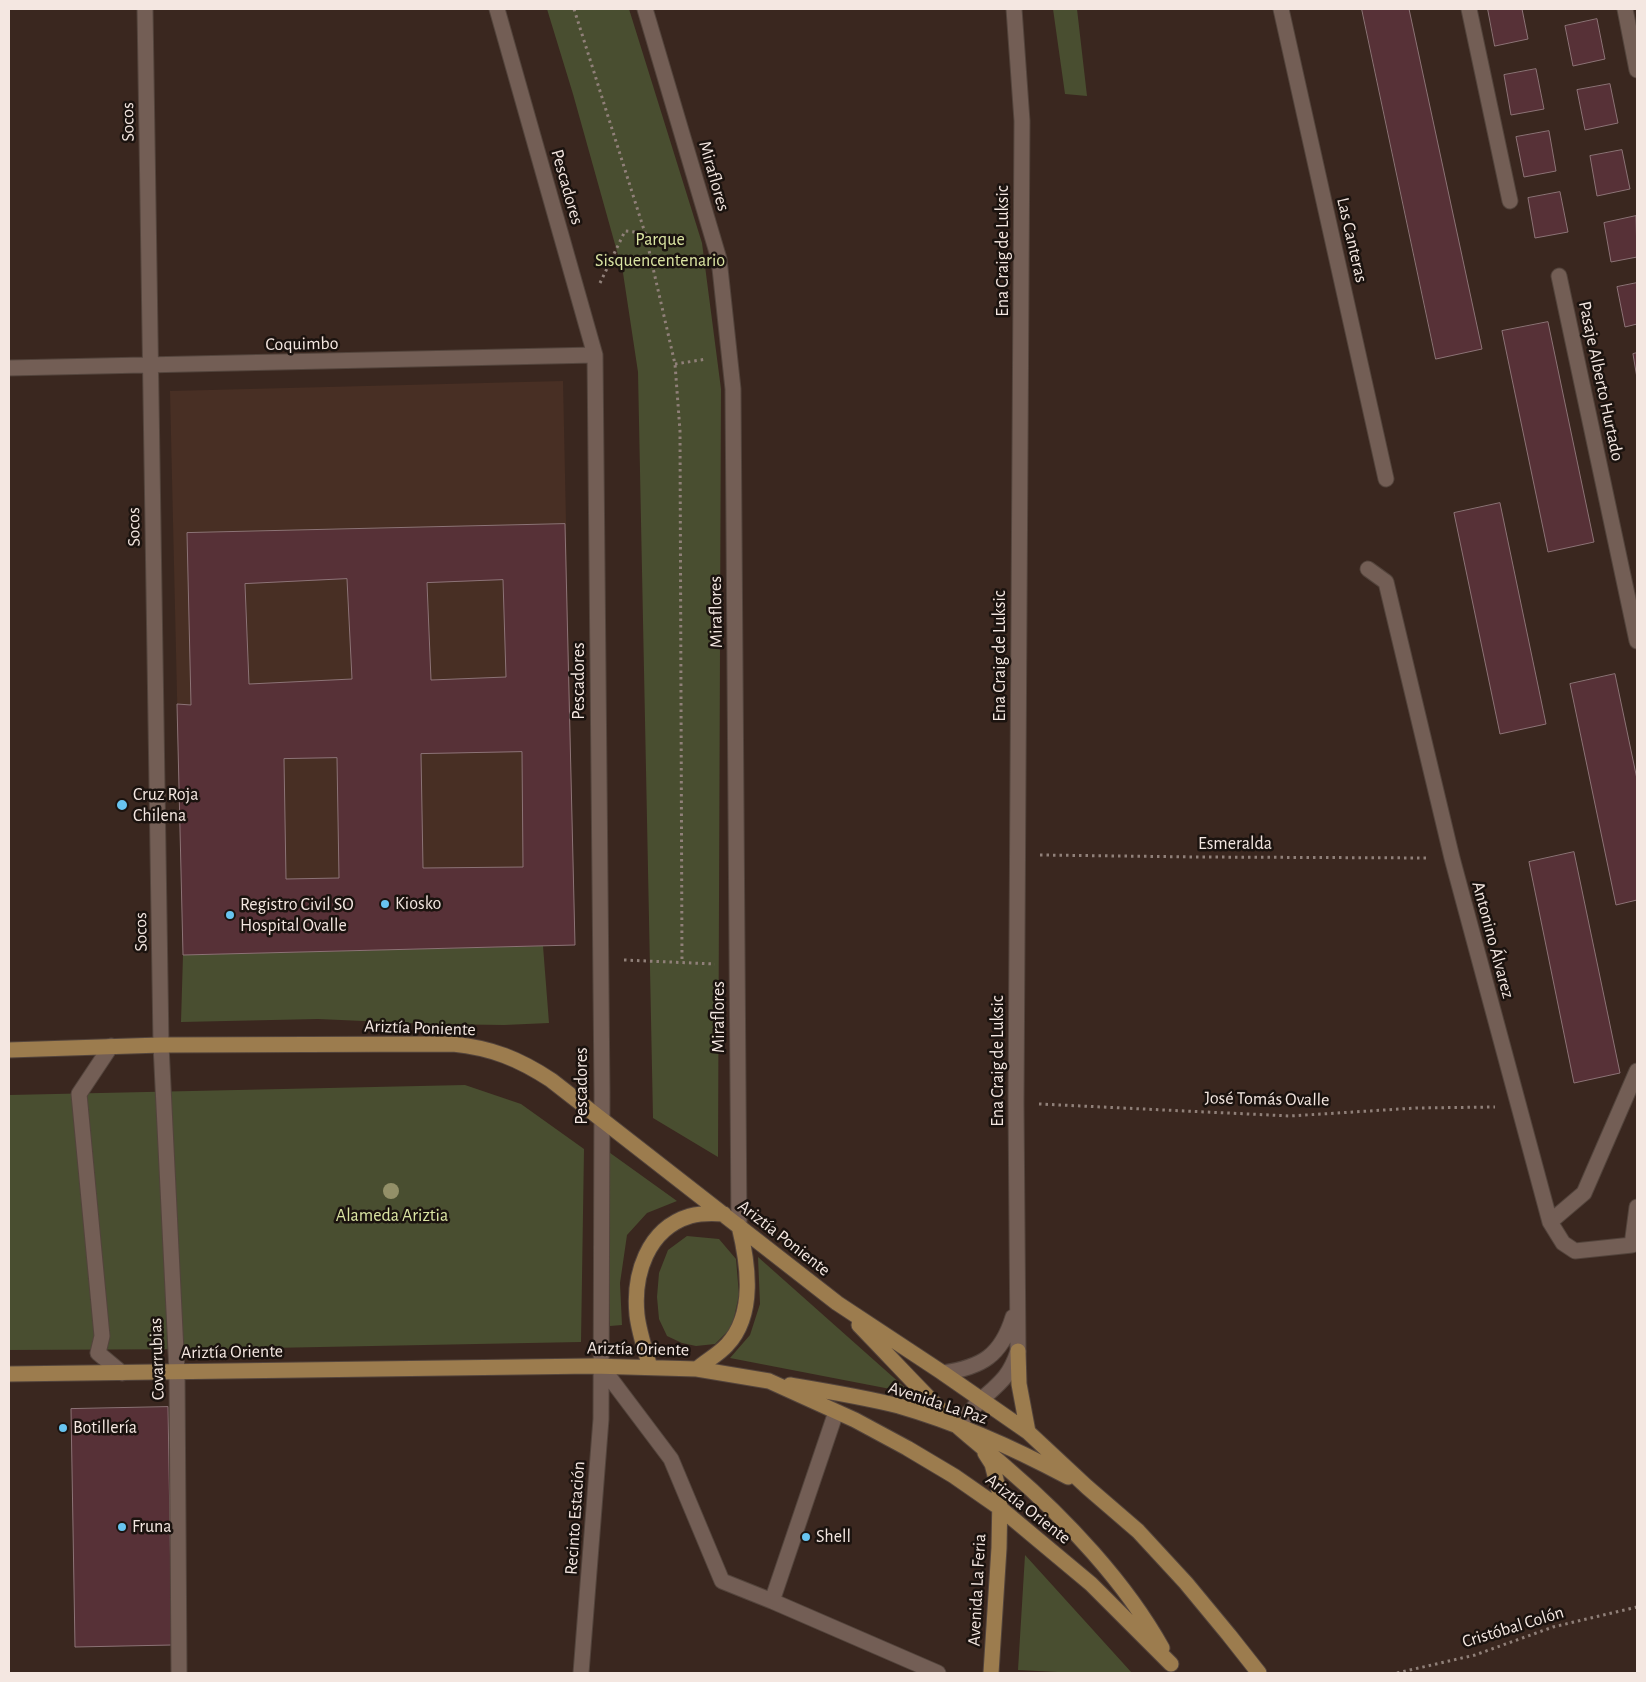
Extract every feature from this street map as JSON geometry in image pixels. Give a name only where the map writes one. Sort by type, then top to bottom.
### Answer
[{"type":"main road","name":"Ariztía Poniente","points":[[9,1050],[161,1045],[453,1044],[473,1046],[513,1058],[551,1080],[837,1303]]},
{"type":"main road","points":[[650,1367],[637,1316],[639,1268],[646,1251],[658,1236],[673,1224],[689,1216],[706,1213],[724,1214]]},
{"type":"main road","points":[[697,1369],[727,1345],[736,1333],[743,1315],[747,1292],[746,1254],[739,1226]]},
{"type":"main road","points":[[837,1303],[957,1425],[1047,1505],[1112,1576],[1148,1623],[1174,1669]]},
{"type":"main road","name":"Avenida La Paz","points":[[837,1303],[1028,1432],[1086,1487],[1138,1531],[1186,1583],[1259,1673]]},
{"type":"main road","points":[[1018,1351],[1019,1384],[1028,1432]]},
{"type":"main road","name":"Ariztía Oriente","points":[[9,1374],[601,1366],[697,1369],[769,1381],[836,1412],[915,1453],[954,1476],[1000,1508],[1091,1584],[1174,1669]]},
{"type":"main road","name":"Avenida La Paz","points":[[769,1381],[898,1406],[957,1425],[1028,1456],[1086,1487]]},
{"type":"main road","name":"Avenida La Feria","points":[[983,1448],[992,1464],[1000,1494],[991,1673]]},
{"type":"street","name":"Socos","points":[[145,9],[161,1045]]},
{"type":"street","name":"Pescadores","points":[[497,9],[595,355],[601,1366]]},
{"type":"street","name":"Miraflores","points":[[645,9],[718,259],[732,389],[739,1226]]},
{"type":"street","name":"Ena Craig de Luksic","points":[[957,1425],[981,1400],[999,1385],[1013,1366],[1018,1351],[1016,1303],[1016,1103],[1022,121],[1014,9]]},
{"type":"street","name":"Las Canteras","points":[[1281,9],[1386,479]]},
{"type":"street","points":[[1469,9],[1510,201]]},
{"type":"street","points":[[1625,9],[1637,70]]},
{"type":"street","name":"Pasaje Alberto Hurtado","points":[[1559,276],[1637,641]]},
{"type":"street","name":"Coquimbo","points":[[9,368],[595,355]]},
{"type":"street","name":"Antonino Álvarez","points":[[1368,569],[1386,582],[1452,858],[1550,1222],[1562,1243],[1575,1251],[1634,1251]]},
{"type":"street","name":"Covarrubias","points":[[161,1045],[177,1372],[179,1673]]},
{"type":"street","points":[[111,1046],[79,1094],[102,1336],[98,1353],[122,1373]]},
{"type":"street","points":[[1550,1222],[1584,1194],[1637,1071]]},
{"type":"street","points":[[1634,1251],[1637,1207]]},
{"type":"street","name":"Ena Craig de Luksic","points":[[943,1373],[965,1369],[991,1357],[1008,1332],[1016,1303]]},
{"type":"street","points":[[601,1366],[671,1459],[722,1581],[772,1600],[938,1673]]},
{"type":"street","name":"Recinto Estación","points":[[581,1673],[601,1419],[601,1366]]},
{"type":"street","points":[[772,1600],[836,1412]]},
{"type":"path","points":[[574,9],[645,234],[675,364],[680,432],[682,963]]},
{"type":"path","points":[[584,315],[625,231],[645,234]]},
{"type":"path","points":[[675,364],[729,356]]},
{"type":"path","name":"Esmeralda","points":[[1018,854],[1197,858],[1452,858]]},
{"type":"path","points":[[600,959],[738,965]]},
{"type":"path","name":"José Tomás Ovalle","points":[[1016,1103],[1290,1116],[1416,1108],[1518,1106]]},
{"type":"path","name":"Cristóbal Colón","points":[[1398,1673],[1476,1655],[1553,1627],[1637,1607]]},
{"type":"shaded area","points":[[563,381],[575,945],[183,955],[170,391]]},
{"type":"green space","name":"Parque Sisquencentenario","points":[[547,9],[629,9],[702,243],[721,389],[718,1157],[653,1118],[638,372],[623,273]]},
{"type":"green space","points":[[1053,9],[1077,9],[1087,96],[1065,94]]},
{"type":"green space","points":[[543,946],[549,1023],[504,1025],[431,1024],[318,1019],[181,1022],[183,955]]},
{"type":"green space","name":"Alameda Ariztia","points":[[465,1085],[521,1104],[584,1149],[581,1342],[217,1349],[9,1350],[9,1095]]},
{"type":"green space","points":[[606,1150],[677,1201],[647,1213],[627,1235],[620,1283],[622,1325],[610,1326]]},
{"type":"green space","points":[[687,1236],[719,1239],[736,1259],[739,1295],[732,1327],[715,1344],[696,1346],[682,1343],[667,1336],[659,1319],[657,1297],[659,1273],[668,1250]]},
{"type":"green space","points":[[758,1257],[911,1393],[730,1358],[750,1335],[760,1304]]},
{"type":"green space","points":[[1025,1555],[1132,1673],[1018,1670]]},
{"type":"building","points":[[1362,9],[1409,9],[1482,349],[1436,359]]},
{"type":"building","points":[[1488,9],[1522,9],[1528,39],[1495,46]]},
{"type":"building","points":[[1597,19],[1605,59],[1573,66],[1565,26]]},
{"type":"building","points":[[1536,69],[1544,109],[1511,115],[1504,75]]},
{"type":"building","points":[[1610,84],[1618,123],[1585,130],[1577,90]]},
{"type":"building","points":[[1549,131],[1556,171],[1524,177],[1516,137]]},
{"type":"building","points":[[1622,150],[1630,189],[1597,196],[1590,156]]},
{"type":"building","points":[[1560,192],[1568,232],[1535,238],[1528,198]]},
{"type":"building","points":[[1636,216],[1637,257],[1611,262],[1604,223]]},
{"type":"building","points":[[1637,283],[1637,324],[1625,327],[1617,287]]},
{"type":"building","points":[[1548,322],[1594,542],[1548,552],[1502,331]]},
{"type":"building","points":[[1637,353],[1637,378],[1633,354]]},
{"type":"building","points":[[1500,503],[1546,724],[1500,734],[1454,513]]},
{"type":"building","points":[[565,524],[575,945],[183,955],[177,704],[191,705],[187,533]],"holes":[[[347,579],[352,679],[249,684],[245,584]],[[503,580],[506,677],[431,680],[427,583]],[[522,752],[523,867],[423,868],[421,754]],[[337,758],[339,878],[286,879],[284,759]]]},
{"type":"building","points":[[1615,674],[1637,779],[1637,900],[1616,905],[1570,684]]},
{"type":"building","points":[[1574,852],[1620,1073],[1574,1083],[1529,862]]},
{"type":"building","name":"Fruna","points":[[168,1407],[172,1645],[75,1647],[71,1409]]},
{"type":"place","name":"Cruz Roja Chilena","points":[[122,805]]},
{"type":"place","name":"Kiosko","points":[[385,904]]},
{"type":"place","name":"Registro Civil SO Hospital Ovalle","points":[[230,915]]},
{"type":"place","name":"Botillería","points":[[63,1428]]},
{"type":"place","name":"Fruna","points":[[122,1527]]},
{"type":"place","name":"Shell","points":[[806,1537]]}]
